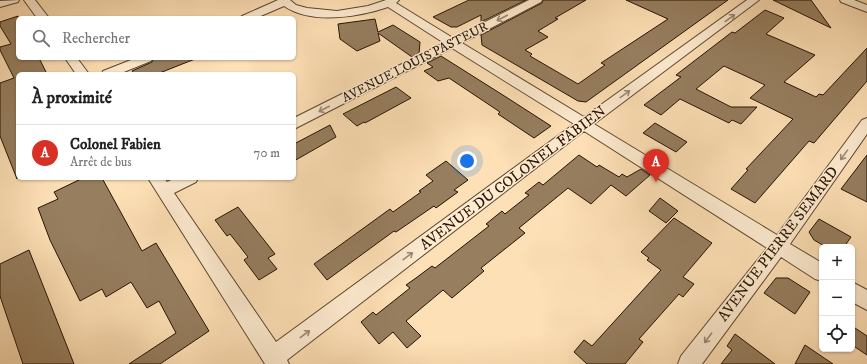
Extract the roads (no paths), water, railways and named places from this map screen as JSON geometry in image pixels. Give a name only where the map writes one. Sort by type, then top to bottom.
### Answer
[{"type":"street","points":[[0,4],[14,0]]},
{"type":"street","points":[[29,0],[41,16]]},
{"type":"street","name":"AVENUE LOUIS PASTEUR","points":[[296,123],[537,0]]},
{"type":"street","name":"AVENUE DU COLONEL FABIEN","points":[[276,361],[584,124],[754,0]]},
{"type":"street","points":[[845,0],[867,10]]},
{"type":"street","points":[[250,16],[284,1],[302,10],[324,14],[350,14],[374,9],[391,2],[451,44],[584,124],[819,271]]},
{"type":"street","points":[[72,60],[82,72]]},
{"type":"street","points":[[113,72],[142,60]]},
{"type":"street","name":"AVENUE PIERRE SEMARD","points":[[689,364],[779,246],[867,123]]},
{"type":"street","points":[[180,180],[161,184],[276,361]]},
{"type":"street","points":[[855,293],[867,301]]},
{"type":"place","name":"Colonel Fabien","points":[[656,182]]}]
